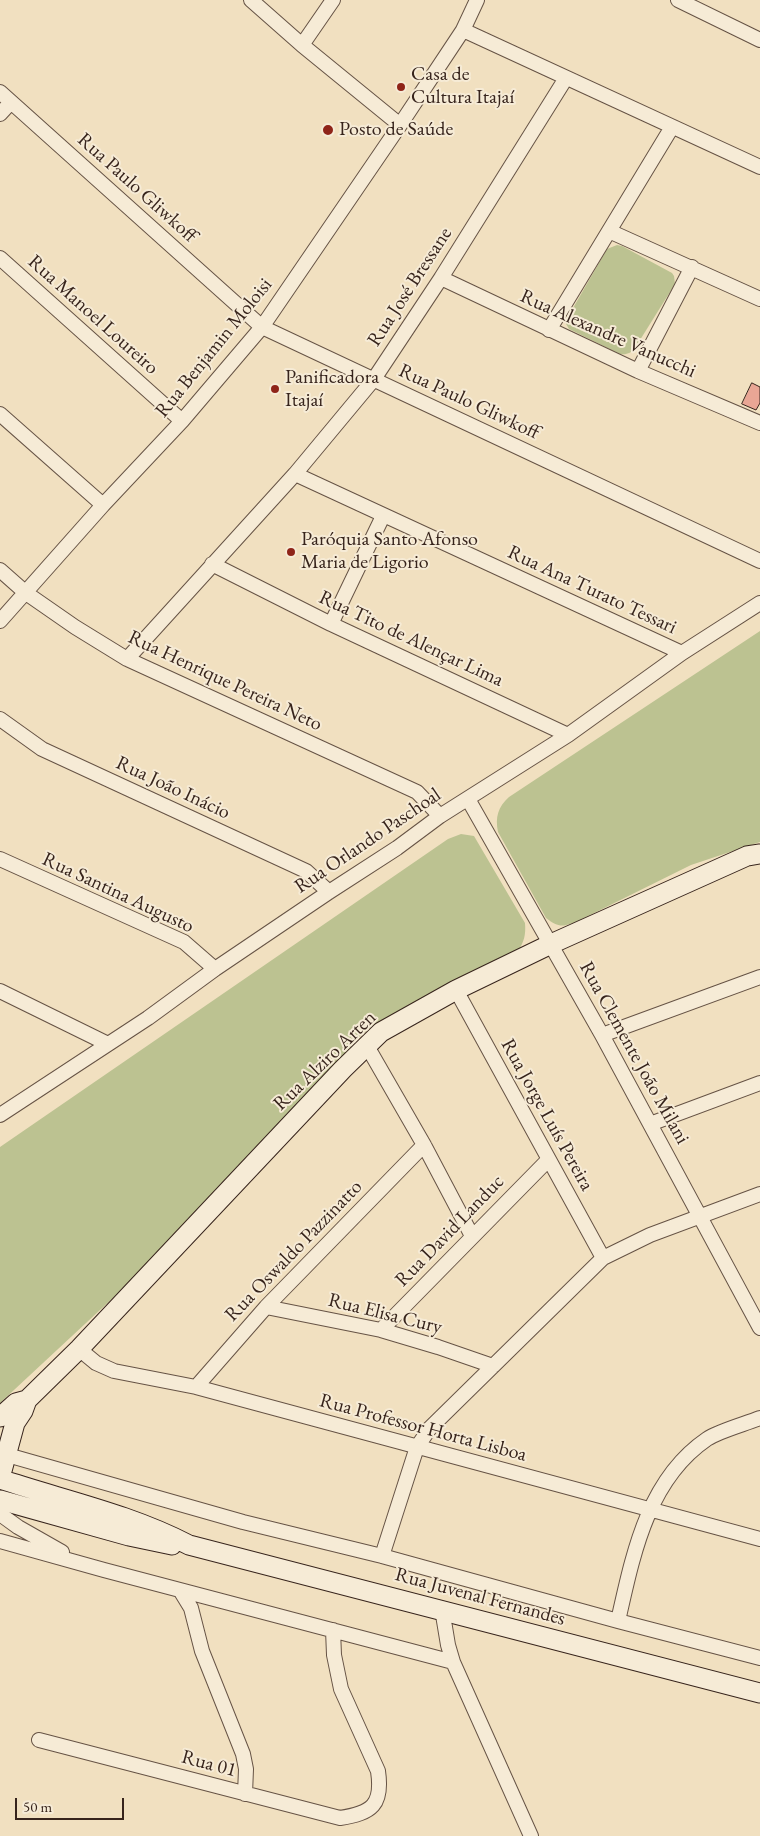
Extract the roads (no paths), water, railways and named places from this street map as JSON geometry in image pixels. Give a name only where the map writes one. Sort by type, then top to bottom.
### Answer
[{"type":"street","points":[[251,0],[302,45],[400,125]]},
{"type":"street","points":[[302,45],[333,0]]},
{"type":"street","name":"Rua Benjamin Moloisi","points":[[0,621],[103,505],[182,421],[262,327],[463,30],[477,0]]},
{"type":"street","points":[[678,0],[760,40]]},
{"type":"street","points":[[463,30],[760,167]]},
{"type":"street","name":"Rua José Bressane","points":[[127,659],[295,474],[374,379],[441,278],[566,78]]},
{"type":"street","points":[[0,114],[5,97]]},
{"type":"street","name":"Rua Paulo Gliwkoff","points":[[5,97],[262,327],[760,561]]},
{"type":"street","points":[[549,330],[672,127]]},
{"type":"street","points":[[609,231],[760,299]]},
{"type":"street","name":"Rua Manoel Loureiro","points":[[0,258],[182,421]]},
{"type":"street","points":[[638,371],[692,267]]},
{"type":"street","name":"Rua Alexandre Vanucchi","points":[[441,278],[638,371],[760,423]]},
{"type":"street","points":[[0,414],[103,505]]},
{"type":"street","name":"Rua Ana Turato Tessari","points":[[295,474],[682,654]]},
{"type":"street","points":[[331,624],[383,516]]},
{"type":"street","name":"Rua Tito de Alençar Lima","points":[[212,564],[331,624],[568,735]]},
{"type":"street","name":"Rua Henrique Pereira Neto","points":[[0,570],[26,593],[75,628],[127,659],[417,792],[440,816]]},
{"type":"street","name":"Rua Orlando Paschoal","points":[[0,1115],[148,1018],[215,969],[328,892],[397,848],[440,816],[568,735],[682,654],[760,603]]},
{"type":"street","name":"Rua João Inácio","points":[[0,719],[42,749],[306,871],[328,892]]},
{"type":"street","name":"Rua Clemente João Milani","points":[[468,799],[602,1035],[700,1215],[755,1308],[760,1328]]},
{"type":"street","name":"Rua Alziro Arten","points":[[0,1478],[3,1454],[15,1423],[23,1411],[27,1400],[79,1349],[343,1069],[381,1032],[456,990],[551,944],[747,856],[760,854]]},
{"type":"street","name":"Rua Santina Augusto","points":[[0,859],[184,942],[215,969]]},
{"type":"street","points":[[602,1035],[760,977]]},
{"type":"street","name":"Rua Jorge Luís Pereira","points":[[456,990],[603,1258]]},
{"type":"street","points":[[0,991],[108,1044]]},
{"type":"street","points":[[367,1046],[424,1145],[472,1236]]},
{"type":"street","points":[[650,1124],[760,1083]]},
{"type":"street","name":"Rua Oswaldo Pazzinatto","points":[[196,1387],[266,1306],[424,1145]]},
{"type":"street","name":"Rua David Landuc","points":[[381,1330],[548,1160]]},
{"type":"street","points":[[382,1556],[417,1447],[430,1428],[603,1258],[650,1235],[760,1194]]},
{"type":"street","name":"Rua Elisa Cury","points":[[266,1306],[381,1330],[493,1366]]},
{"type":"street","name":"Rua Professor Horta Lisboa","points":[[79,1349],[96,1363],[114,1371],[196,1387],[650,1510],[756,1535]]},
{"type":"street","name":"Rua Alziro Arten","points":[[0,1417],[16,1402],[27,1400]]},
{"type":"street","points":[[618,1621],[631,1564],[650,1510],[666,1480],[708,1438],[760,1418]]},
{"type":"street","name":"Rua Juvenal Fernandes","points":[[3,1454],[243,1522],[382,1556],[760,1658]]},
{"type":"street","points":[[0,1478],[135,1521],[189,1545]]},
{"type":"street","points":[[2,1503],[167,1545],[189,1545]]},
{"type":"street","points":[[2,1503],[49,1546],[79,1562],[104,1570]]},
{"type":"street","points":[[0,1541],[452,1662]]},
{"type":"street","name":"Rua Juvenal Fernandes","points":[[189,1545],[760,1693]]},
{"type":"street","points":[[180,1590],[191,1608],[202,1651],[243,1754],[246,1769],[245,1794]]},
{"type":"street","points":[[442,1610],[452,1662],[531,1836]]},
{"type":"street","name":"Rua 01","points":[[40,1740],[340,1818],[355,1816],[367,1811],[379,1794],[380,1784],[378,1771],[341,1689],[334,1655],[333,1630]]},
{"type":"place","name":"Casa de Cultura Itajaí","points":[[401,87]]},
{"type":"place","name":"Posto de Saúde","points":[[328,130]]},
{"type":"place","name":"Panificadora Itajaí","points":[[275,389]]},
{"type":"place","name":"Paróquia Santo Afonso Maria de Ligorio","points":[[291,552]]}]
